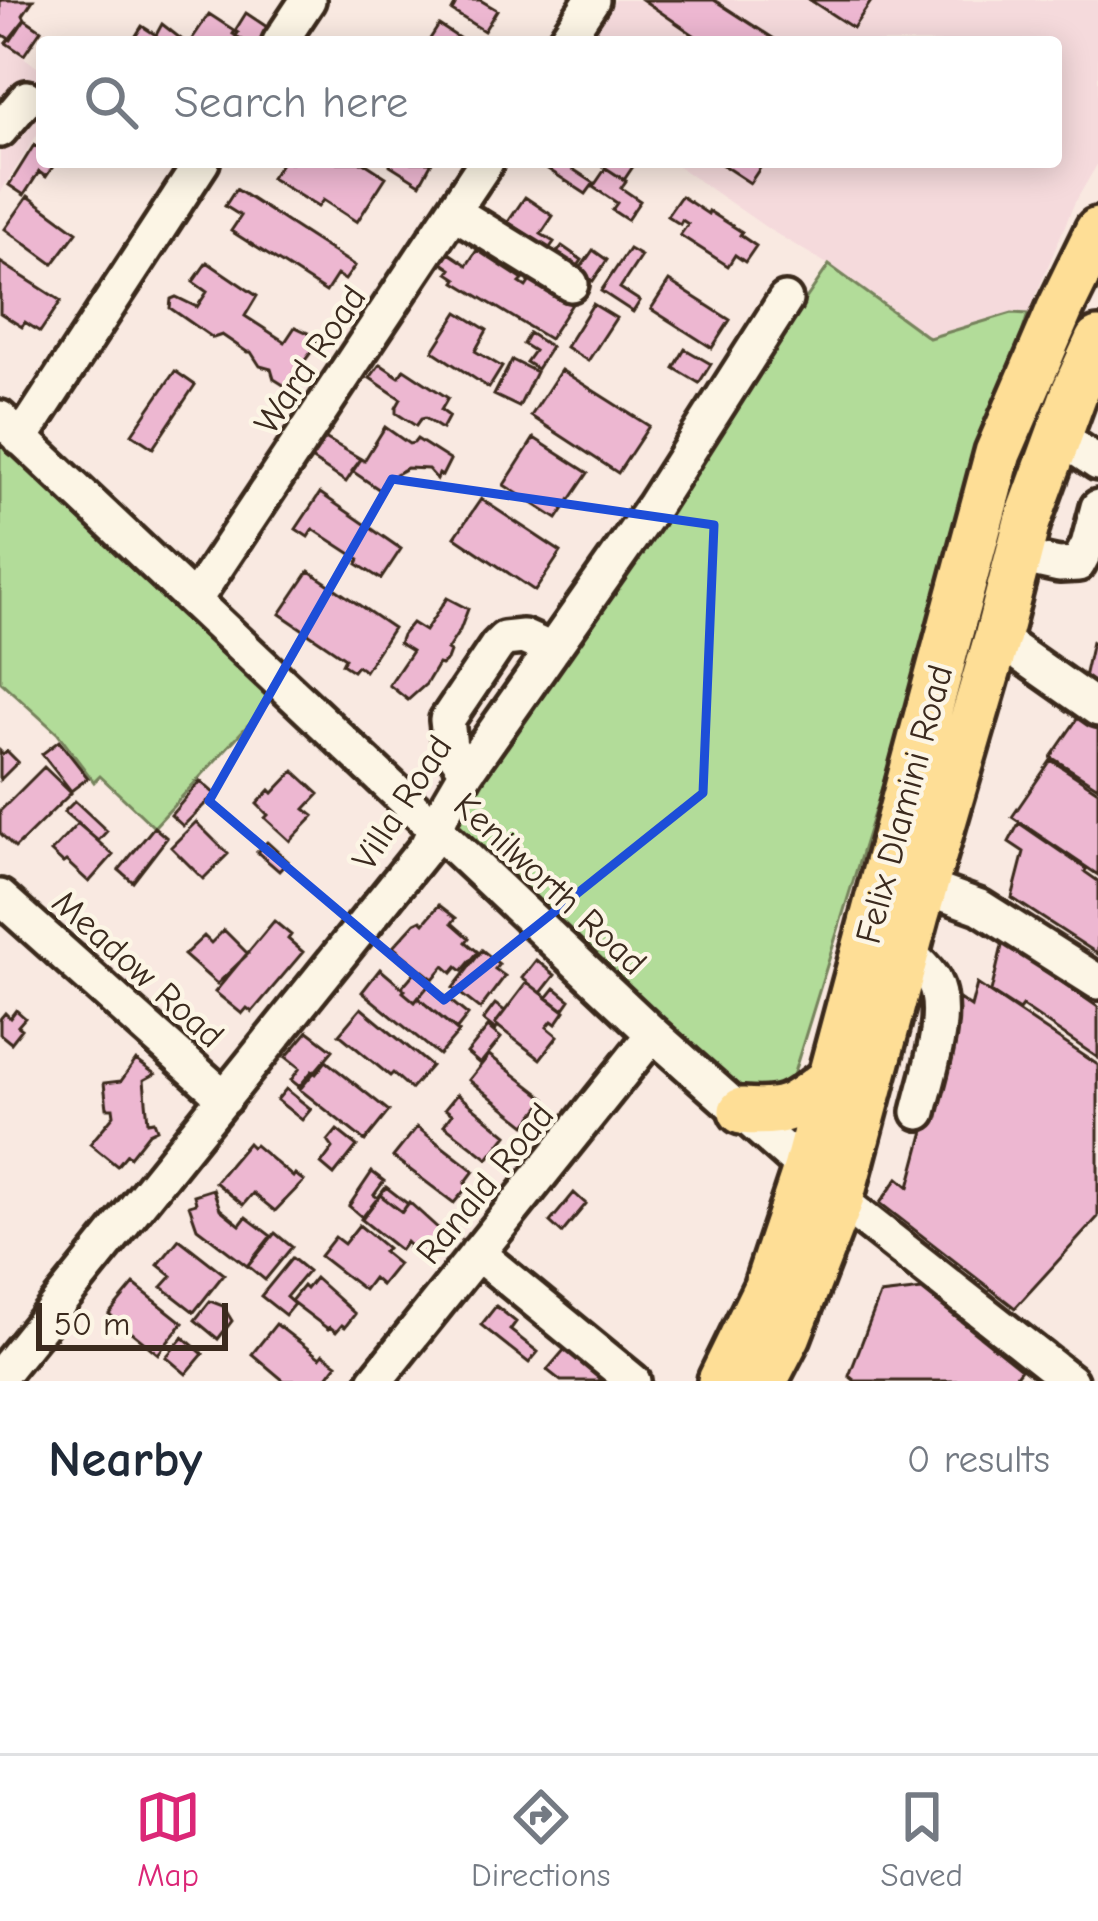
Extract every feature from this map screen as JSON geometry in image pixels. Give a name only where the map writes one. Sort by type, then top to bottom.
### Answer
[{"type":"main road","name":"Felix Dlamini Road","points":[[721,1381],[766,1289],[806,1169],[998,453],[1037,362],[1096,254]]},
{"type":"main road","name":"Felix Dlamini Road","points":[[764,1381],[788,1335],[840,1200],[1027,522],[1058,436],[1092,371]]},
{"type":"main road","points":[[742,1111],[786,1110],[830,1079]]},
{"type":"street","points":[[284,36],[308,0]]},
{"type":"street","points":[[568,36],[592,0]]},
{"type":"street","points":[[0,130],[27,98]]},
{"type":"street","points":[[10,428],[198,168]]},
{"type":"street","name":"Ward Road","points":[[195,599],[482,168]]},
{"type":"street","points":[[454,212],[571,284]]},
{"type":"street","name":"Villa Road","points":[[0,1376],[427,846],[467,771],[654,505],[785,300]]},
{"type":"street","name":"Kenilworth Road","points":[[10,428],[653,1034],[840,1200],[1070,1381]]},
{"type":"street","points":[[1058,436],[1098,463]]},
{"type":"street","points":[[1018,556],[1078,564],[1098,507]]},
{"type":"street","points":[[467,771],[450,746],[447,720],[497,646],[504,639],[523,638],[552,650]]},
{"type":"street","points":[[997,638],[1098,709]]},
{"type":"street","points":[[925,887],[980,907],[1098,982]]},
{"type":"street","name":"Meadow Road","points":[[1,900],[225,1098]]},
{"type":"street","points":[[907,951],[932,977],[940,1000],[919,1112]]},
{"type":"street","name":"Ranald Road","points":[[375,1381],[653,1034]]},
{"type":"street","points":[[477,1253],[633,1381]]},
{"type":"highlighted area","points":[[392,479],[714,525],[703,793],[444,1000],[209,801]]},
{"type":"shaded area","points":[[615,0],[1098,0],[1098,163],[1074,204],[1028,314],[1012,313],[929,338],[829,265],[681,168],[1062,168],[1062,36],[592,36]]},
{"type":"shaded area","points":[[0,39],[36,66],[36,136],[0,193]]},
{"type":"green space","points":[[829,265],[929,338],[1012,313],[1028,314],[792,1079],[787,1087],[752,1093],[741,1089],[457,830],[457,818]]},
{"type":"green space","points":[[0,439],[271,700],[154,827],[100,776],[94,782],[58,734],[0,681]]},
{"type":"building","points":[[0,0],[33,0],[11,40],[0,33]]},
{"type":"building","points":[[458,0],[480,0],[497,10],[484,31],[452,11]]},
{"type":"building","points":[[643,0],[714,0],[770,36],[695,36]]},
{"type":"building","points":[[810,0],[872,0],[853,28]]},
{"type":"building","points":[[246,13],[270,29],[266,36],[233,34]]},
{"type":"building","points":[[209,14],[238,33],[236,36],[194,36]]},
{"type":"building","points":[[25,19],[41,30],[24,55],[6,43]]},
{"type":"building","points":[[162,24],[177,36],[136,36],[142,26],[156,35]]},
{"type":"building","points":[[439,25],[456,36],[432,36]]},
{"type":"building","points":[[36,146],[36,168],[52,168],[46,177],[39,172],[24,195],[9,185]]},
{"type":"building","points":[[278,168],[372,168],[386,177],[357,222],[323,200],[318,207],[271,178]]},
{"type":"building","points":[[395,168],[429,168],[420,184]]},
{"type":"building","points":[[546,168],[571,168],[594,183],[586,194]]},
{"type":"building","points":[[606,168],[632,168],[624,180]]},
{"type":"building","points":[[606,168],[626,181],[621,188],[640,201],[627,220],[612,210],[617,203],[593,187]]},
{"type":"building","points":[[727,168],[760,168],[750,183]]},
{"type":"building","points":[[236,189],[355,266],[345,280],[337,275],[326,292],[231,231],[241,216],[225,206]]},
{"type":"building","points":[[28,196],[77,232],[53,264],[5,229]]},
{"type":"building","points":[[681,196],[742,232],[756,246],[745,262],[735,255],[728,266],[680,235],[688,224],[667,216]]},
{"type":"building","points":[[525,197],[553,216],[541,234],[554,242],[549,249],[508,222]]},
{"type":"building","points":[[562,246],[582,260],[574,272],[554,257]]},
{"type":"building","points":[[629,249],[641,256],[620,288],[640,301],[633,312],[601,291]]},
{"type":"building","points":[[477,250],[523,280],[520,283],[526,287],[532,278],[572,304],[549,339],[455,282],[448,273],[451,269],[442,263],[449,253],[467,265]]},
{"type":"building","points":[[593,250],[607,260],[593,281],[578,272]]},
{"type":"building","points":[[0,262],[61,301],[40,332],[0,313]]},
{"type":"building","points":[[207,262],[257,296],[245,316],[285,342],[295,327],[318,343],[290,389],[274,379],[271,369],[260,366],[251,352],[222,335],[213,338],[170,308],[176,297],[197,307],[207,292],[193,282]]},
{"type":"building","points":[[669,281],[730,320],[712,348],[651,309]]},
{"type":"building","points":[[593,304],[616,318],[588,361],[566,347]]},
{"type":"building","points":[[458,312],[487,330],[475,351],[502,367],[489,388],[433,351]]},
{"type":"building","points":[[529,333],[551,347],[537,369],[526,362],[534,351],[523,344]]},
{"type":"building","points":[[685,349],[711,364],[699,383],[674,368]]},
{"type":"building","points":[[512,360],[536,372],[519,407],[494,395]]},
{"type":"building","points":[[380,364],[399,377],[404,369],[448,398],[441,410],[449,416],[442,429],[425,418],[416,426],[396,413],[401,399],[370,378]]},
{"type":"building","points":[[561,370],[649,426],[618,473],[531,416]]},
{"type":"building","points":[[175,371],[195,385],[153,448],[132,434]]},
{"type":"building","points":[[385,427],[409,444],[417,439],[450,460],[442,476],[437,479],[428,469],[407,468],[386,480],[380,490],[352,471],[364,461]]},
{"type":"building","points":[[325,438],[361,459],[346,482],[311,459]]},
{"type":"building","points":[[534,438],[588,473],[557,519],[504,485]]},
{"type":"building","points":[[320,493],[401,549],[381,579],[313,529],[308,537],[296,529]]},
{"type":"building","points":[[481,499],[561,552],[535,591],[455,537]]},
{"type":"building","points":[[309,571],[393,628],[365,671],[342,664],[345,658],[280,614]]},
{"type":"building","points":[[447,598],[468,609],[460,630],[447,650],[447,660],[438,664],[408,700],[389,685],[412,651],[399,643],[402,635],[412,623],[425,631]]},
{"type":"building","points":[[1092,642],[1098,647],[1098,703],[1081,691]]},
{"type":"building","points":[[1082,712],[1098,723],[1098,787],[1051,757]]},
{"type":"building","points":[[59,741],[88,778],[71,791],[42,754]]},
{"type":"building","points":[[0,751],[7,751],[18,762],[0,780]]},
{"type":"building","points":[[1051,760],[1098,791],[1098,875],[1012,817]]},
{"type":"building","points":[[44,767],[71,793],[15,848],[0,833],[0,811]]},
{"type":"building","points":[[294,771],[319,794],[305,809],[314,816],[290,841],[257,804]]},
{"type":"building","points":[[200,781],[215,794],[183,826],[171,815]]},
{"type":"building","points":[[75,801],[107,831],[98,841],[64,812]]},
{"type":"building","points":[[196,822],[228,854],[203,879],[171,847]]},
{"type":"building","points":[[78,823],[113,855],[89,882],[51,852]]},
{"type":"building","points":[[1019,823],[1098,881],[1098,954],[1012,898],[1024,852],[1009,842]]},
{"type":"building","points":[[154,827],[167,838],[133,882],[119,870]]},
{"type":"building","points":[[267,842],[288,861],[279,871],[257,852]]},
{"type":"building","points":[[439,905],[456,918],[452,923],[478,952],[462,971],[457,967],[452,973],[444,966],[433,979],[393,947]]},
{"type":"building","points":[[274,921],[303,952],[252,1012],[247,1008],[242,1014],[215,992]]},
{"type":"building","points":[[224,930],[248,954],[217,984],[184,955],[204,936],[211,943]]},
{"type":"building","points":[[1003,942],[1098,1007],[1098,1058],[1022,1006],[1019,1010],[991,992]]},
{"type":"building","points":[[482,950],[505,976],[480,1009],[453,988]]},
{"type":"building","points":[[536,960],[555,975],[541,993],[522,978]]},
{"type":"building","points":[[380,969],[415,1002],[418,998],[459,1032],[439,1055],[362,992]]},
{"type":"building","points":[[415,972],[430,984],[415,1002],[402,987]]},
{"type":"building","points":[[527,982],[565,1011],[556,1024],[552,1021],[547,1027],[558,1036],[540,1059],[495,1024]]},
{"type":"building","points":[[430,984],[468,1015],[456,1030],[418,998]]},
{"type":"building","points":[[977,984],[1098,1065],[1098,1217],[1015,1308],[880,1203],[898,1178],[909,1187],[959,999],[971,1007]]},
{"type":"building","points":[[555,988],[570,1000],[563,1010],[547,998]]},
{"type":"building","points":[[495,1004],[505,1011],[496,1030],[483,1020]]},
{"type":"building","points":[[361,1008],[431,1066],[411,1089],[339,1034]]},
{"type":"building","points":[[16,1010],[25,1018],[11,1043],[0,1034],[0,1019],[5,1013],[10,1018]]},
{"type":"building","points":[[488,1027],[501,1038],[480,1064],[467,1053]]},
{"type":"building","points":[[308,1031],[333,1050],[301,1088],[291,1080],[300,1068],[286,1057]]},
{"type":"building","points":[[489,1055],[546,1099],[526,1125],[469,1080]]},
{"type":"building","points":[[136,1060],[155,1074],[144,1080],[148,1122],[154,1121],[157,1129],[117,1166],[90,1144],[114,1115],[113,1108],[107,1108],[104,1083],[121,1081]]},
{"type":"building","points":[[326,1061],[389,1111],[365,1141],[298,1088]]},
{"type":"building","points":[[286,1089],[311,1109],[302,1120],[277,1100]]},
{"type":"building","points":[[457,1094],[507,1135],[488,1159],[444,1125],[452,1114],[445,1109]]},
{"type":"building","points":[[417,1127],[474,1171],[454,1203],[393,1157]]},
{"type":"building","points":[[337,1130],[357,1146],[334,1175],[321,1164],[333,1148],[328,1141]]},
{"type":"building","points":[[248,1143],[304,1181],[275,1211],[253,1193],[243,1205],[215,1182]]},
{"type":"building","points":[[372,1172],[384,1181],[363,1218],[349,1206]]},
{"type":"building","points":[[386,1187],[408,1204],[402,1212],[380,1195]]},
{"type":"building","points":[[213,1189],[220,1209],[240,1225],[246,1217],[271,1236],[247,1266],[197,1228],[189,1205],[196,1203],[194,1195]]},
{"type":"building","points":[[574,1193],[586,1204],[562,1233],[550,1222]]},
{"type":"building","points":[[380,1195],[402,1212],[409,1202],[442,1232],[423,1256],[406,1242],[400,1250],[361,1219]]},
{"type":"building","points":[[359,1225],[398,1264],[381,1285],[373,1278],[364,1290],[320,1256],[335,1237],[344,1244]]},
{"type":"building","points":[[275,1233],[292,1247],[265,1280],[248,1266]]},
{"type":"building","points":[[179,1239],[224,1274],[194,1312],[162,1287],[172,1276],[158,1265]]},
{"type":"building","points":[[292,1258],[308,1271],[286,1297],[294,1304],[285,1315],[261,1296]]},
{"type":"building","points":[[315,1278],[355,1314],[336,1332],[291,1301]]},
{"type":"building","points":[[134,1284],[183,1323],[158,1354],[109,1314]]},
{"type":"building","points":[[922,1290],[1021,1369],[1012,1381],[855,1381],[849,1376],[880,1295]]},
{"type":"building","points":[[210,1301],[223,1306],[232,1321],[218,1339],[195,1320]]},
{"type":"building","points":[[496,1306],[516,1322],[510,1330],[538,1352],[529,1363],[481,1325]]},
{"type":"building","points":[[276,1324],[320,1358],[323,1354],[337,1364],[324,1381],[284,1381],[252,1354]]},
{"type":"building","points":[[183,1337],[203,1354],[186,1374],[166,1357]]},
{"type":"building","points":[[570,1343],[616,1381],[561,1381],[547,1370]]}]
